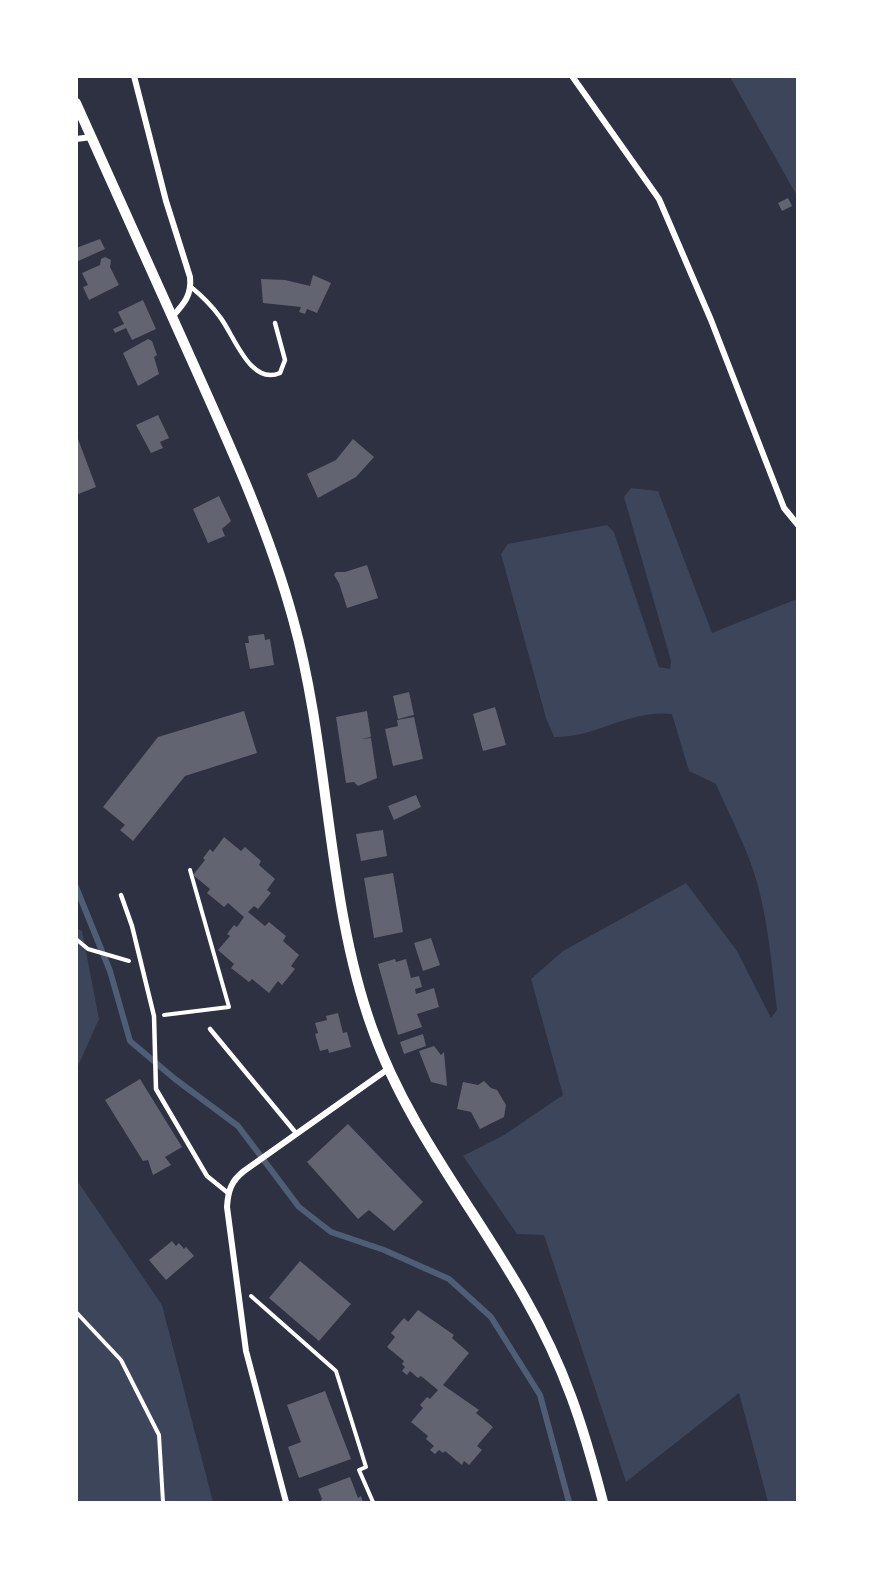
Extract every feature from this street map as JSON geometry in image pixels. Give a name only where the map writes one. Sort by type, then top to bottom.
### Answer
[{"type":"street","points":[[134,76],[191,287],[186,302],[172,317]]},
{"type":"street","points":[[572,76],[659,199],[711,320],[784,508],[798,525]]},
{"type":"street","points":[[76,103],[260,518],[294,621],[312,710],[355,970],[372,1028],[388,1069],[410,1112],[537,1319],[576,1404],[603,1503]]},
{"type":"street","points":[[76,139],[92,137]]},
{"type":"street","points":[[286,1503],[246,1351],[240,1287],[227,1207],[228,1193],[236,1177],[296,1132],[388,1069]]},
{"type":"lane","points":[[191,287],[222,319],[255,368],[272,376],[280,373],[285,360],[275,323]]},
{"type":"lane","points":[[121,895],[154,1016],[156,1089],[207,1176],[228,1193]]},
{"type":"lane","points":[[210,1029],[296,1132]]},
{"type":"path","points":[[154,1016],[229,1007],[190,870]]},
{"type":"path","points":[[76,939],[88,949],[141,963]]},
{"type":"path","points":[[240,1287],[336,1371],[366,1467],[359,1470],[372,1503]]},
{"type":"path","points":[[76,1312],[121,1360],[159,1435],[163,1503]]},
{"type":"shaded area","points":[[730,77],[797,77],[797,196]]},
{"type":"shaded area","points":[[631,488],[658,491],[712,633],[797,599],[797,1502],[768,1502],[739,1393],[626,1482],[544,1235],[517,1234],[463,1156],[504,1135],[563,1095],[531,979],[563,951],[686,883],[737,951],[771,1018],[777,1010],[765,917],[750,860],[716,784],[689,771],[672,714],[642,716],[584,733],[554,737],[546,718],[501,554],[508,544],[607,525],[614,532],[659,667],[670,669],[671,661],[624,497]]},
{"type":"shaded area","points":[[76,928],[82,931],[99,1019],[77,1068]]},
{"type":"shaded area","points":[[76,1179],[162,1305],[213,1502],[77,1502]]},
{"type":"building","points":[[788,198],[792,206],[782,211],[778,203]]},
{"type":"building","points":[[100,239],[105,249],[76,262],[76,248]]},
{"type":"building","points":[[105,257],[111,260],[110,267],[119,285],[89,300],[83,287],[88,285],[82,273],[100,265],[101,259]]},
{"type":"building","points":[[313,275],[331,283],[317,313],[307,309],[305,314],[299,312],[301,307],[263,303],[261,279],[285,280],[310,286]]},
{"type":"building","points":[[143,300],[156,329],[132,340],[126,328],[115,333],[113,329],[124,324],[118,312]]},
{"type":"building","points":[[148,339],[152,341],[157,355],[154,357],[159,374],[138,386],[123,353]]},
{"type":"building","points":[[158,415],[169,438],[160,442],[163,448],[151,453],[136,425]]},
{"type":"building","points":[[78,439],[96,487],[76,495],[76,440]]},
{"type":"building","points":[[353,439],[374,457],[356,477],[318,498],[307,474],[336,460]]},
{"type":"building","points":[[219,496],[231,521],[222,529],[225,536],[208,543],[193,509]]},
{"type":"building","points":[[367,565],[378,598],[347,608],[334,575],[336,572],[345,572]]},
{"type":"building","points":[[264,634],[265,640],[270,639],[274,665],[250,669],[245,643],[249,643],[248,636]]},
{"type":"building","points":[[409,692],[414,715],[398,719],[393,696]]},
{"type":"building","points":[[495,707],[506,745],[483,751],[473,714]]},
{"type":"building","points":[[244,711],[257,753],[185,776],[133,841],[120,830],[125,825],[103,807],[158,737]]},
{"type":"building","points":[[367,711],[371,737],[361,739],[371,738],[377,778],[358,786],[354,782],[346,783],[336,717]]},
{"type":"building","points":[[414,717],[423,759],[393,766],[385,729],[398,726],[397,720]]},
{"type":"building","points":[[416,795],[421,807],[394,820],[388,806]]},
{"type":"building","points":[[383,830],[387,856],[361,861],[356,834]]},
{"type":"building","points":[[224,837],[241,851],[245,847],[261,861],[259,865],[275,879],[267,890],[271,893],[258,909],[254,906],[248,912],[265,926],[269,922],[286,936],[283,941],[299,955],[291,966],[295,969],[282,985],[278,981],[269,993],[252,979],[249,982],[231,968],[234,964],[218,950],[230,936],[227,934],[234,925],[237,927],[244,917],[228,903],[224,907],[207,893],[210,889],[193,875],[205,860],[203,858],[210,849],[213,852]]},
{"type":"building","points":[[393,873],[403,932],[374,938],[364,878]]},
{"type":"building","points":[[431,938],[440,965],[423,971],[414,943]]},
{"type":"building","points":[[395,959],[396,962],[406,959],[411,978],[419,976],[422,987],[415,989],[416,994],[434,988],[439,1007],[417,1014],[422,1027],[398,1035],[378,964]]},
{"type":"building","points":[[338,1013],[343,1033],[347,1032],[351,1047],[329,1053],[328,1049],[320,1051],[315,1034],[318,1033],[315,1023],[327,1020],[326,1016]]},
{"type":"building","points":[[423,1034],[426,1046],[404,1054],[400,1042]]},
{"type":"building","points":[[434,1046],[441,1055],[444,1052],[447,1086],[431,1082],[419,1051]]},
{"type":"building","points":[[140,1079],[182,1147],[165,1157],[171,1165],[153,1175],[148,1160],[143,1161],[105,1100]]},
{"type":"building","points":[[484,1081],[497,1090],[506,1105],[504,1117],[480,1129],[471,1112],[457,1109],[463,1082],[478,1085]]},
{"type":"building","points":[[348,1124],[423,1202],[394,1231],[369,1210],[358,1219],[307,1162]]},
{"type":"building","points":[[172,1241],[176,1246],[179,1243],[184,1249],[186,1247],[194,1256],[166,1280],[149,1260]]},
{"type":"building","points":[[300,1261],[351,1304],[319,1341],[269,1298]]},
{"type":"building","points":[[418,1310],[454,1335],[452,1338],[469,1353],[443,1385],[479,1410],[476,1413],[493,1427],[477,1446],[482,1450],[469,1465],[464,1461],[462,1465],[445,1451],[443,1453],[439,1450],[435,1454],[430,1450],[434,1446],[426,1439],[428,1436],[411,1422],[423,1408],[420,1405],[438,1390],[421,1376],[418,1378],[410,1371],[407,1375],[402,1371],[405,1367],[402,1364],[404,1361],[387,1347],[395,1337],[391,1333],[404,1318],[408,1322]]},
{"type":"building","points":[[325,1391],[351,1459],[299,1478],[288,1447],[301,1442],[287,1405]]},
{"type":"building","points":[[350,1477],[358,1498],[361,1496],[363,1502],[320,1502],[322,1499],[318,1489]]},
{"type":"waterway","points":[[76,887],[110,971],[130,1041],[175,1079],[238,1126],[299,1207],[331,1232],[384,1250],[449,1279],[491,1317],[540,1395],[569,1502]]}]
